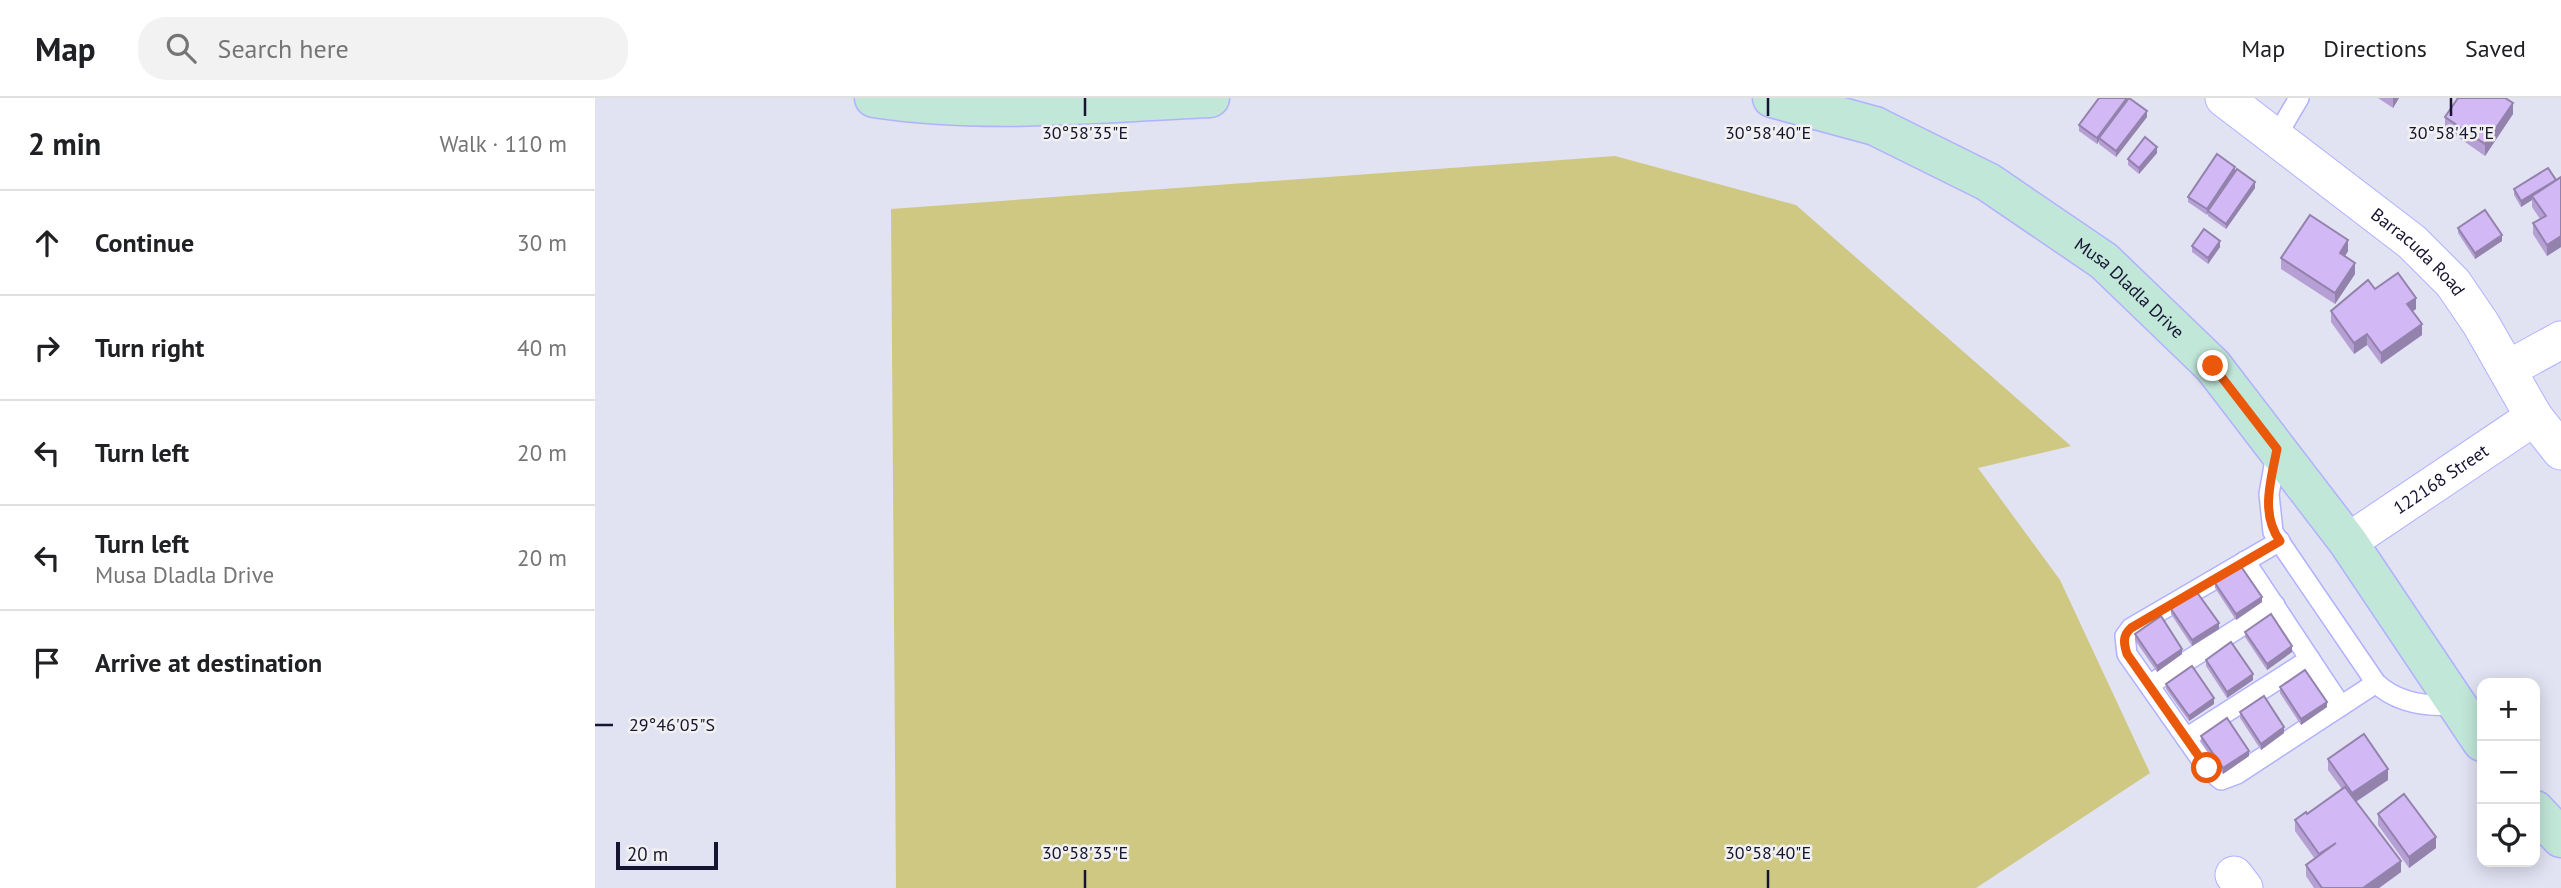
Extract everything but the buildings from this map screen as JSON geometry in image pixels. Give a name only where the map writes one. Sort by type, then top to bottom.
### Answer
[{"type":"street","points":[[874,98],[915,104],[999,107],[1103,100],[1210,98]]},
{"type":"street","name":"Musa Dladla Drive","points":[[1772,98],[1875,126],[1988,182],[2104,261],[2213,366],[2348,542],[2481,741]]},
{"type":"street","name":"Barracuda Road","points":[[2224,98],[2412,242],[2453,284],[2508,369],[2534,417],[2561,452]]},
{"type":"street","points":[[2508,369],[2561,340]]},
{"type":"street","name":"122168 Street","points":[[2348,542],[2534,417]]},
{"type":"street","points":[[2540,815],[2561,838]]},
{"type":"lane","points":[[2276,137],[2299,98]]},
{"type":"lane","points":[[2277,449],[2268,511],[2273,532],[2376,683],[2385,692],[2416,703],[2456,705]]},
{"type":"lane","points":[[2280,541],[2126,633],[2124,645],[2127,654],[2214,776],[2228,779],[2376,683]]},
{"type":"lane","points":[[2245,561],[2341,706]]},
{"type":"lane","points":[[2149,685],[2275,605]]},
{"type":"lane","points":[[2186,738],[2309,659]]},
{"type":"shaded area","points":[[1615,156],[1796,205],[2071,446],[1978,468],[2060,580],[2150,773],[1976,888],[896,888],[891,209]]},
{"type":"route","points":[[2207,768],[2127,654],[2124,645],[2126,633],[2131,628],[2280,541],[2273,532],[2268,511],[2277,449],[2213,366]]}]
